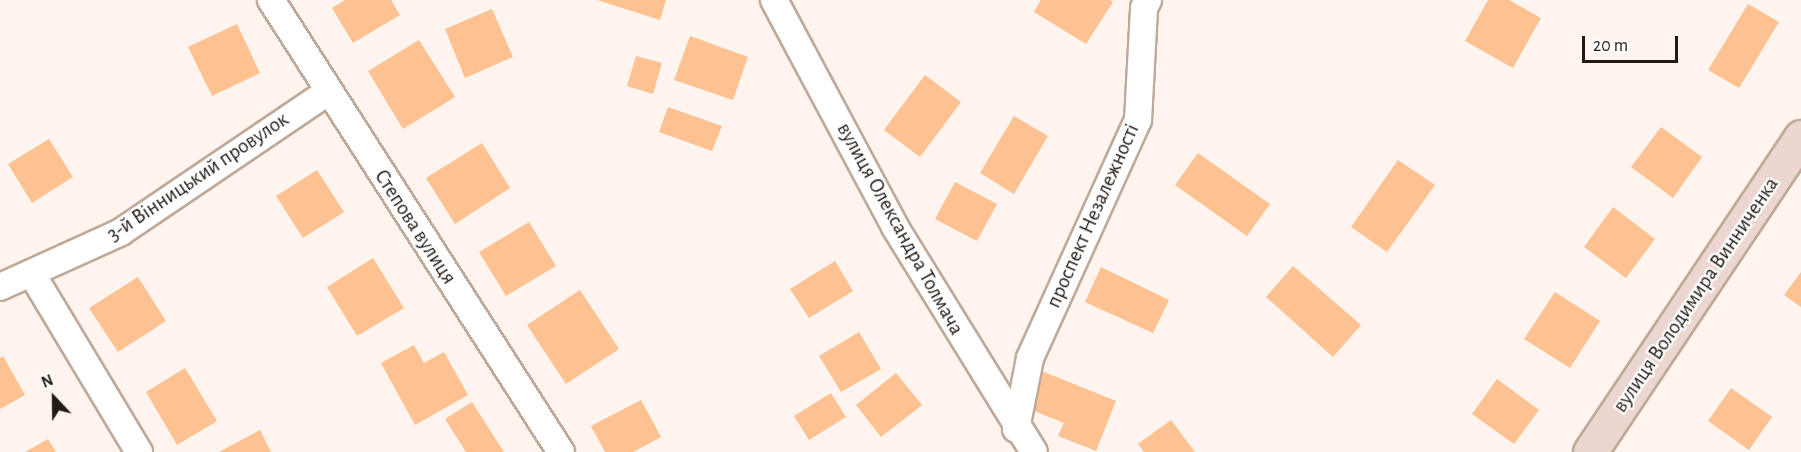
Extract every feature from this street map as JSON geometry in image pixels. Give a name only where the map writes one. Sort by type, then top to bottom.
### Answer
[{"type":"main road","name":"вулиця Володимира Винниченка","points":[[1590,452],[1801,137]]},
{"type":"street","name":"Степова вулиця","points":[[271,0],[561,452]]},
{"type":"street","name":"вулиця Олександра Толмача","points":[[774,0],[895,227],[1016,429],[1034,452]]},
{"type":"street","name":"проспект Незалежності","points":[[1016,429],[1030,358],[1138,120],[1143,8],[1148,0]]},
{"type":"street","name":"3-й Вінницький провулок","points":[[0,287],[121,232],[328,92]]},
{"type":"street","points":[[32,274],[139,452]]},
{"type":"building","points":[[345,0],[391,0],[400,15],[353,43],[332,8]]},
{"type":"building","points":[[597,0],[666,0],[660,20]]},
{"type":"building","points":[[1041,0],[1110,0],[1113,2],[1086,44],[1034,12]]},
{"type":"building","points":[[1488,0],[1509,0],[1541,18],[1513,68],[1465,41]]},
{"type":"building","points":[[1748,4],[1779,22],[1739,88],[1708,70]]},
{"type":"building","points":[[492,9],[513,57],[465,78],[445,29]]},
{"type":"building","points":[[237,24],[260,73],[212,96],[188,47]]},
{"type":"building","points":[[690,36],[748,57],[733,100],[674,80]]},
{"type":"building","points":[[419,40],[455,97],[403,129],[368,71]]},
{"type":"building","points":[[636,56],[662,63],[653,94],[627,86]]},
{"type":"building","points":[[925,75],[961,102],[920,157],[884,130]]},
{"type":"building","points":[[668,107],[722,126],[712,151],[659,132]]},
{"type":"building","points":[[1014,116],[1048,136],[1014,194],[980,173]]},
{"type":"building","points":[[1661,127],[1702,157],[1673,198],[1631,167]]},
{"type":"building","points":[[49,139],[73,177],[32,203],[8,164]]},
{"type":"building","points":[[482,143],[510,188],[455,224],[426,178]]},
{"type":"building","points":[[1198,153],[1270,204],[1247,236],[1175,185]]},
{"type":"building","points":[[1398,160],[1435,185],[1387,252],[1351,227]]},
{"type":"building","points":[[317,170],[344,212],[303,238],[276,196]]},
{"type":"building","points":[[955,182],[997,204],[977,241],[935,219]]},
{"type":"building","points":[[1613,207],[1655,239],[1626,278],[1584,247]]},
{"type":"building","points":[[529,222],[556,266],[506,296],[479,252]]},
{"type":"building","points":[[373,258],[404,308],[357,336],[327,287]]},
{"type":"building","points":[[835,261],[853,291],[809,318],[790,289]]},
{"type":"building","points":[[1293,266],[1361,325],[1333,357],[1266,297]]},
{"type":"building","points":[[1101,267],[1169,300],[1153,333],[1085,302]]},
{"type":"building","points":[[1801,272],[1801,307],[1784,295]]},
{"type":"building","points":[[138,277],[166,321],[118,352],[89,308]]},
{"type":"building","points":[[580,290],[619,349],[566,384],[527,325]]},
{"type":"building","points":[[1555,292],[1600,321],[1570,368],[1524,339]]},
{"type":"building","points":[[859,332],[881,369],[841,392],[819,356]]},
{"type":"building","points":[[414,345],[424,363],[444,352],[468,395],[415,425],[381,363]]},
{"type":"building","points":[[3,356],[25,395],[0,409],[0,358]]},
{"type":"building","points":[[185,368],[217,421],[177,445],[146,392]]},
{"type":"building","points":[[1039,370],[1116,401],[1096,451],[1058,436],[1064,423],[1024,407]]},
{"type":"building","points":[[896,373],[922,405],[881,437],[856,405]]},
{"type":"building","points":[[1497,379],[1539,410],[1514,444],[1472,414]]},
{"type":"building","points":[[1731,388],[1772,417],[1749,450],[1708,421]]},
{"type":"building","points":[[831,393],[846,417],[809,440],[794,416]]},
{"type":"building","points":[[641,400],[661,437],[633,452],[605,452],[591,426]]},
{"type":"building","points":[[472,402],[504,452],[466,452],[445,419]]},
{"type":"building","points":[[1171,420],[1195,452],[1144,452],[1138,444]]},
{"type":"building","points":[[260,430],[271,452],[219,452]]},
{"type":"building","points":[[48,439],[56,452],[25,452]]}]
